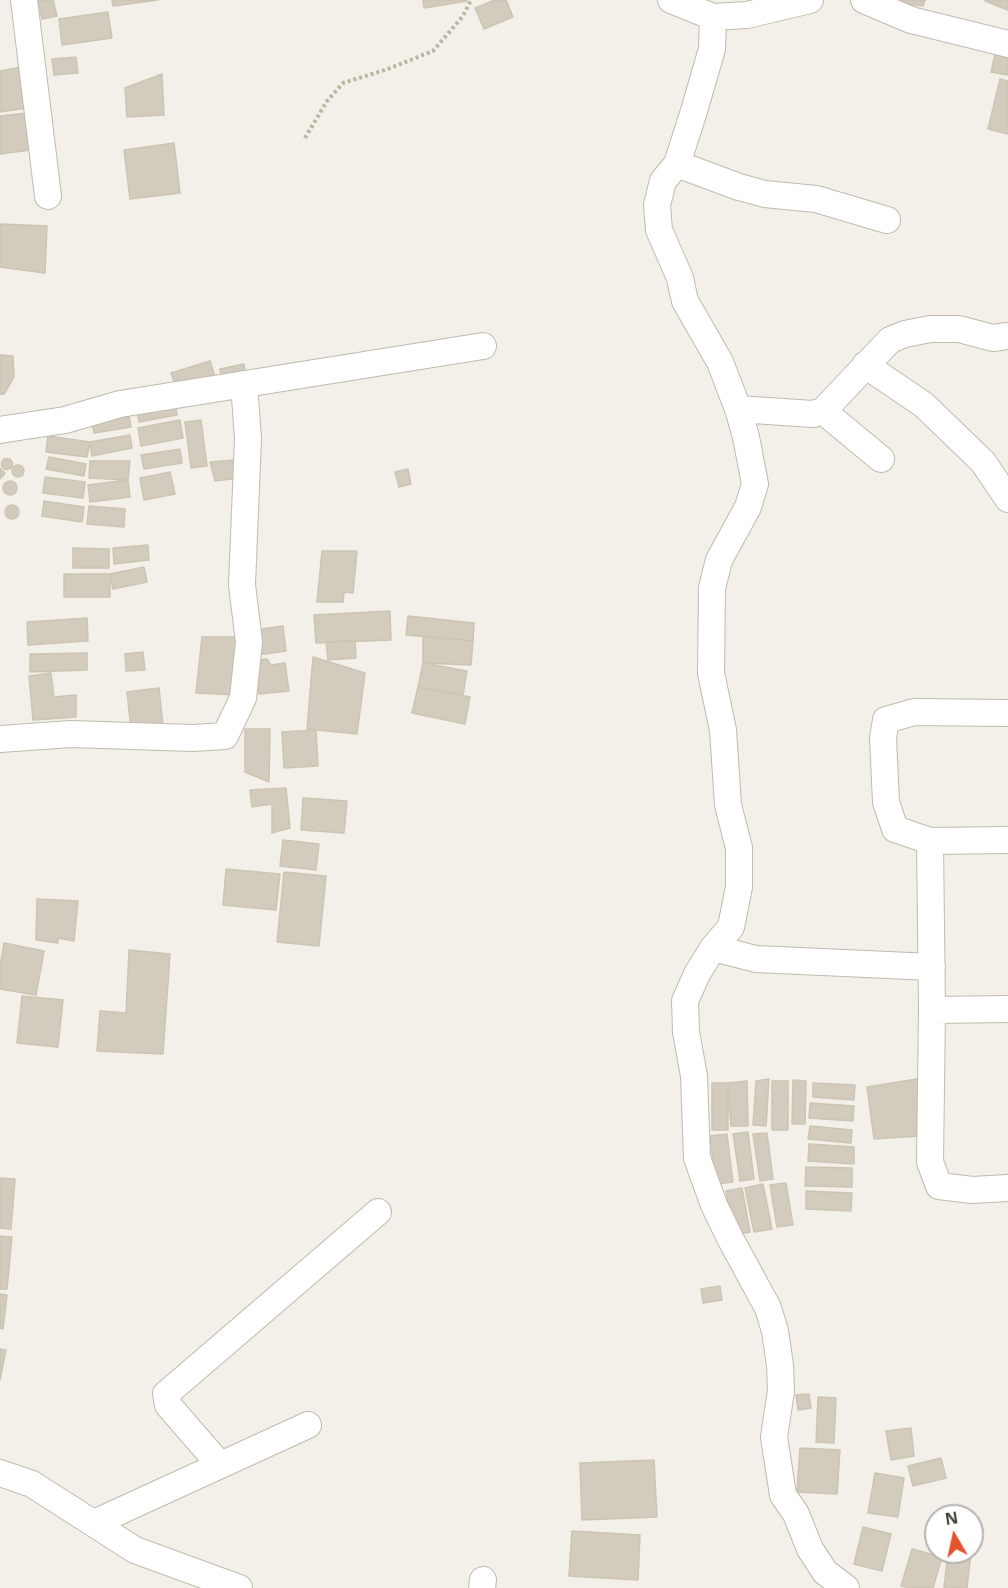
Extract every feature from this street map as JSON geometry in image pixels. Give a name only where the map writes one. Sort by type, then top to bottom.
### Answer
[{"type":"street","points":[[24,0],[48,196]]},
{"type":"street","points":[[671,0],[713,17],[747,15],[810,0]]},
{"type":"street","points":[[864,0],[911,20],[1008,44]]},
{"type":"street","points":[[713,17],[712,49],[677,164],[663,181],[657,205],[659,230],[680,278],[685,301],[720,362],[746,437],[755,484],[748,507],[719,560],[712,588],[711,673],[723,730],[728,805],[739,848],[739,887],[731,927],[713,948],[685,1000],[686,1032],[696,1097],[697,1158],[714,1205],[768,1308],[775,1331],[781,1391],[774,1437],[783,1495],[796,1514],[810,1549],[825,1572],[846,1588]]},
{"type":"street","points":[[677,164],[765,194],[816,199],[887,220]]},
{"type":"street","points":[[738,410],[813,414],[823,411],[890,340],[930,329],[959,329],[993,338],[1008,336]]},
{"type":"street","points":[[0,430],[65,420],[120,404],[483,346]]},
{"type":"street","points":[[865,365],[924,405],[983,462],[1008,499]]},
{"type":"street","points":[[0,739],[71,734],[193,738],[225,736],[243,698],[249,642],[242,585],[248,438],[244,384]]},
{"type":"street","points":[[823,411],[881,459]]},
{"type":"street","points":[[1008,713],[914,712],[886,720],[883,738],[886,802],[895,829],[930,841],[1008,840]]},
{"type":"street","points":[[930,841],[932,967],[930,1162],[939,1186],[972,1190],[1008,1188]]},
{"type":"street","points":[[713,948],[756,959],[932,967]]},
{"type":"street","points":[[932,1010],[1008,1009]]},
{"type":"street","points":[[220,1465],[168,1405],[166,1394],[378,1212]]},
{"type":"street","points":[[94,1523],[308,1425]]},
{"type":"street","points":[[0,1473],[32,1484],[135,1550],[239,1588]]},
{"type":"path","points":[[305,138],[327,100],[343,83],[388,69],[433,51],[463,16],[471,0]]},
{"type":"building","points":[[38,0],[53,0],[57,16],[42,19]]},
{"type":"building","points":[[112,0],[158,0],[113,6]]},
{"type":"building","points":[[423,0],[467,0],[467,1],[424,8]]},
{"type":"building","points":[[495,0],[506,0],[513,17],[484,29],[475,8]]},
{"type":"building","points":[[888,0],[925,0],[923,6],[888,2]]},
{"type":"building","points":[[1008,0],[1008,10],[985,1]]},
{"type":"building","points":[[108,12],[112,38],[62,45],[59,19]]},
{"type":"building","points":[[995,54],[1008,57],[1008,75],[991,72]]},
{"type":"building","points":[[76,57],[78,73],[54,75],[52,59]]},
{"type":"building","points":[[27,66],[33,107],[0,112],[0,71]]},
{"type":"building","points":[[162,74],[164,115],[127,117],[125,88]]},
{"type":"building","points":[[1000,79],[1008,81],[1008,134],[988,129]]},
{"type":"building","points":[[27,113],[31,150],[0,154],[0,116]]},
{"type":"building","points":[[174,143],[180,193],[130,199],[124,150]]},
{"type":"building","points":[[0,224],[47,226],[45,273],[0,267]]},
{"type":"building","points":[[0,355],[13,356],[14,377],[4,394],[0,394]]},
{"type":"building","points":[[210,361],[215,377],[177,389],[171,373]]},
{"type":"building","points":[[244,364],[246,377],[222,381],[220,369]]},
{"type":"building","points":[[175,398],[177,415],[139,422],[136,404]]},
{"type":"building","points":[[128,411],[131,427],[94,433],[91,417]]},
{"type":"building","points":[[180,420],[183,438],[141,446],[138,428]]},
{"type":"building","points":[[201,420],[207,466],[191,468],[185,422]]},
{"type":"building","points":[[130,435],[132,448],[92,456],[90,442]]},
{"type":"building","points":[[48,436],[90,442],[87,457],[46,452]]},
{"type":"building","points":[[180,449],[182,463],[144,469],[141,455]]},
{"type":"building","points":[[49,457],[86,464],[84,476],[46,469]]},
{"type":"building","points":[[7,459],[11,460],[11,468],[7,469],[3,468],[2,464],[3,460]]},
{"type":"building","points":[[236,460],[239,478],[215,481],[210,462]]},
{"type":"building","points":[[90,461],[130,461],[128,480],[89,478]]},
{"type":"building","points":[[20,465],[23,466],[23,476],[16,477],[13,476],[12,469],[13,466]]},
{"type":"building","points":[[0,468],[5,473],[0,479]]},
{"type":"building","points":[[408,469],[411,484],[399,487],[395,472]]},
{"type":"building","points":[[170,472],[175,494],[144,500],[140,478]]},
{"type":"building","points":[[45,477],[85,482],[83,498],[43,493]]},
{"type":"building","points":[[128,480],[130,497],[90,502],[88,485]]},
{"type":"building","points":[[7,481],[13,481],[17,488],[13,495],[7,495],[3,491],[3,485]]},
{"type":"building","points":[[44,501],[84,507],[82,522],[42,516]]},
{"type":"building","points":[[12,505],[17,507],[19,512],[17,517],[12,519],[7,517],[5,512],[7,507]]},
{"type":"building","points":[[89,506],[125,509],[124,527],[87,524]]},
{"type":"building","points":[[148,545],[149,560],[114,564],[113,548]]},
{"type":"building","points":[[73,548],[109,549],[109,568],[73,568]]},
{"type":"building","points":[[322,551],[357,551],[353,593],[344,592],[343,602],[317,602]]},
{"type":"building","points":[[144,567],[147,582],[113,589],[110,574]]},
{"type":"building","points":[[64,574],[110,574],[110,597],[64,597]]},
{"type":"building","points":[[390,611],[391,640],[316,643],[314,615]]},
{"type":"building","points":[[408,616],[474,623],[473,641],[406,635]]},
{"type":"building","points":[[87,618],[88,641],[28,645],[27,622]]},
{"type":"building","points":[[283,626],[286,651],[257,655],[254,630]]},
{"type":"building","points":[[423,636],[473,641],[471,665],[423,663]]},
{"type":"building","points":[[202,637],[240,637],[236,695],[196,693]]},
{"type":"building","points":[[355,640],[356,658],[328,660],[326,642]]},
{"type":"building","points":[[143,652],[145,670],[126,671],[125,654]]},
{"type":"building","points":[[87,653],[87,670],[30,672],[30,654]]},
{"type":"building","points":[[313,657],[365,673],[357,734],[307,729]]},
{"type":"building","points":[[267,659],[271,665],[285,663],[289,691],[259,694],[258,687],[251,688],[248,661]]},
{"type":"building","points":[[423,663],[467,671],[463,695],[418,687]]},
{"type":"building","points":[[51,673],[54,697],[76,695],[76,717],[33,720],[29,676]]},
{"type":"building","points":[[418,687],[470,697],[465,724],[412,713]]},
{"type":"building","points":[[159,688],[163,726],[131,729],[127,692]]},
{"type":"building","points":[[245,729],[270,729],[269,782],[245,772]]},
{"type":"building","points":[[316,730],[318,766],[284,768],[282,732]]},
{"type":"building","points":[[286,788],[290,828],[272,833],[272,804],[252,807],[250,790]]},
{"type":"building","points":[[303,798],[347,801],[344,833],[301,830]]},
{"type":"building","points":[[283,840],[319,844],[316,870],[280,866]]},
{"type":"building","points":[[226,869],[280,874],[276,910],[223,905]]},
{"type":"building","points":[[284,872],[326,876],[319,946],[277,942]]},
{"type":"building","points":[[37,899],[78,901],[74,941],[58,938],[58,943],[36,940]]},
{"type":"building","points":[[4,943],[44,951],[36,995],[0,989],[0,967]]},
{"type":"building","points":[[129,950],[170,954],[163,1054],[97,1051],[100,1011],[126,1013]]},
{"type":"building","points":[[22,996],[63,1000],[58,1047],[17,1043]]},
{"type":"building","points":[[923,1078],[920,1136],[874,1139],[867,1087]]},
{"type":"building","points":[[769,1079],[766,1126],[753,1125],[756,1081]]},
{"type":"building","points":[[793,1080],[806,1081],[805,1124],[792,1124]]},
{"type":"building","points":[[747,1081],[748,1126],[731,1126],[728,1083]]},
{"type":"building","points":[[772,1081],[788,1081],[788,1130],[772,1130]]},
{"type":"building","points":[[712,1083],[728,1083],[728,1130],[712,1130]]},
{"type":"building","points":[[813,1083],[855,1085],[854,1100],[813,1097]]},
{"type":"building","points":[[810,1103],[854,1106],[853,1121],[809,1118]]},
{"type":"building","points":[[810,1126],[852,1130],[851,1143],[808,1139]]},
{"type":"building","points":[[748,1132],[754,1179],[740,1181],[733,1134]]},
{"type":"building","points":[[767,1133],[773,1179],[760,1181],[753,1134]]},
{"type":"building","points":[[727,1134],[733,1182],[716,1184],[710,1136]]},
{"type":"building","points":[[809,1144],[854,1147],[854,1164],[808,1161]]},
{"type":"building","points":[[806,1167],[852,1168],[852,1187],[805,1186]]},
{"type":"building","points":[[0,1178],[15,1179],[11,1229],[0,1228]]},
{"type":"building","points":[[786,1183],[793,1225],[777,1227],[770,1185]]},
{"type":"building","points":[[763,1184],[772,1229],[754,1232],[745,1188]]},
{"type":"building","points":[[742,1188],[750,1232],[734,1235],[726,1191]]},
{"type":"building","points":[[806,1191],[852,1193],[851,1211],[806,1209]]},
{"type":"building","points":[[0,1236],[12,1237],[7,1289],[0,1289]]},
{"type":"building","points":[[720,1286],[722,1300],[703,1303],[701,1289]]},
{"type":"building","points":[[0,1294],[7,1295],[3,1329],[0,1328]]},
{"type":"building","points":[[0,1349],[6,1350],[0,1380]]},
{"type":"building","points":[[809,1394],[811,1408],[798,1410],[796,1395]]},
{"type":"building","points":[[818,1397],[836,1398],[834,1443],[816,1442]]},
{"type":"building","points":[[911,1428],[914,1456],[891,1460],[886,1431]]},
{"type":"building","points":[[800,1448],[840,1450],[837,1494],[797,1492]]},
{"type":"building","points":[[941,1458],[946,1478],[913,1486],[908,1466]]},
{"type":"building","points":[[654,1460],[657,1517],[582,1520],[580,1463]]},
{"type":"building","points":[[875,1473],[904,1478],[898,1517],[868,1513]]},
{"type":"building","points":[[863,1527],[891,1534],[882,1571],[854,1564]]},
{"type":"building","points":[[572,1531],[640,1535],[638,1580],[569,1576]]},
{"type":"building","points":[[912,1549],[924,1552],[924,1564],[940,1564],[933,1588],[901,1586]]},
{"type":"building","points":[[947,1564],[970,1564],[967,1588],[944,1588]]}]
